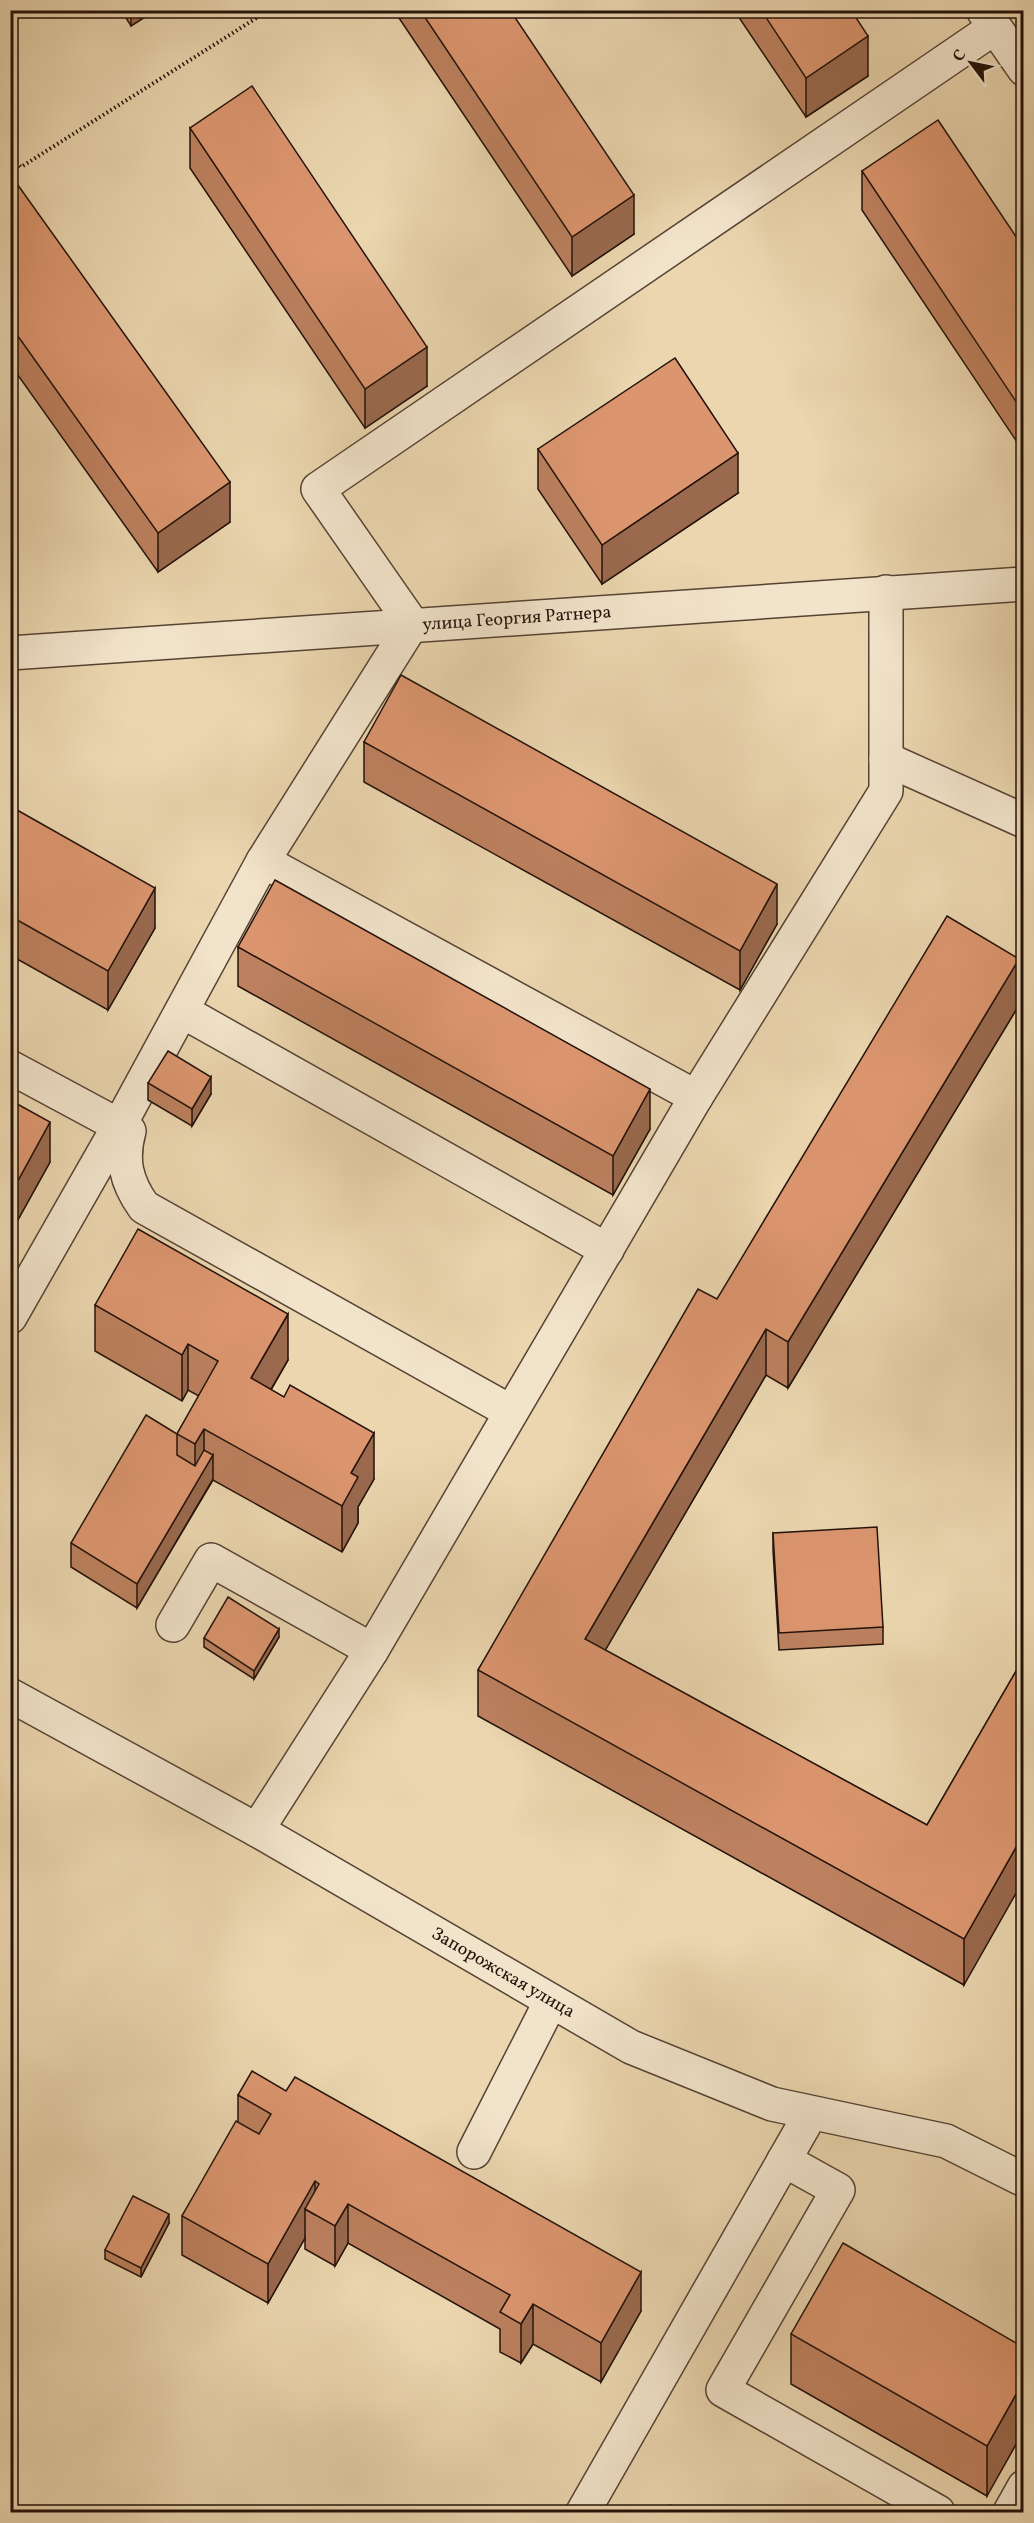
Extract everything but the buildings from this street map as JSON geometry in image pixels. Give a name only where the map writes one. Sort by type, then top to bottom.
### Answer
[{"type":"street","points":[[10,1317],[119,1126],[263,861],[412,624],[318,489],[989,19],[1023,69]]},
{"type":"street","name":"улица Георгия Ратнера","points":[[10,653],[1023,584]]},
{"type":"street","points":[[257,1830],[372,1650],[696,1097],[886,791],[886,592]]},
{"type":"street","points":[[886,759],[1023,821]]},
{"type":"street","points":[[263,861],[696,1097]]},
{"type":"street","points":[[182,1011],[607,1250]]},
{"type":"street","points":[[10,1066],[129,1131],[124,1148],[124,1168],[134,1192],[144,1207],[511,1412]]},
{"type":"street","points":[[173,1624],[211,1560],[372,1650]]},
{"type":"street","name":"Запорожская улица","points":[[10,1695],[257,1830],[631,2047],[772,2104],[946,2141],[1023,2180]]},
{"type":"street","points":[[474,2152],[551,2001]]},
{"type":"street","points":[[583,2512],[811,2113]]},
{"type":"street","points":[[784,2160],[838,2190],[723,2390],[938,2512]]},
{"type":"street","points":[[1010,2512],[1023,2487]]},
{"type":"path","points":[[10,156],[21,167],[269,10]]}]
